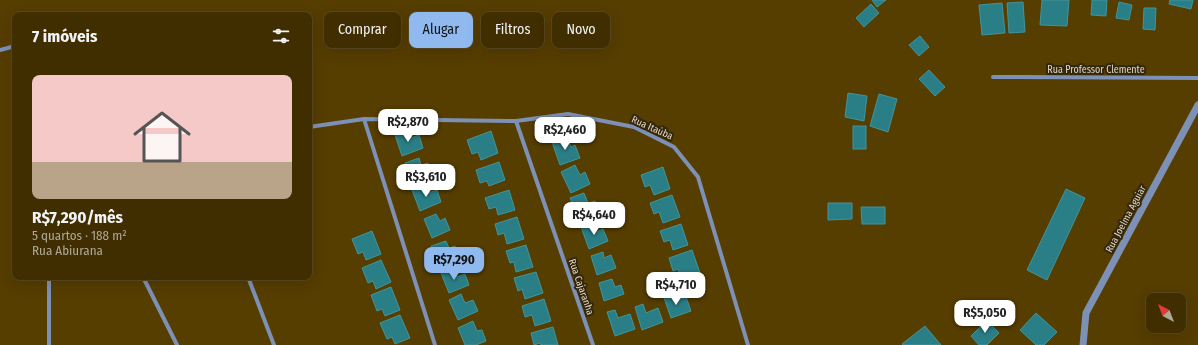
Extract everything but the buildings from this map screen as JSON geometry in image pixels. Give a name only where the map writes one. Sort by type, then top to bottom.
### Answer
[{"type":"street","points":[[0,50],[12,47]]},
{"type":"street","name":"Rua Professor Clemente","points":[[993,77],[1198,78]]},
{"type":"street","name":"Rua Joelma Aguiar","points":[[1083,345],[1086,313],[1198,105]]},
{"type":"street","name":"Rua Itaúba","points":[[312,127],[364,119],[516,121],[568,114],[634,127],[674,147],[698,178],[748,345]]},
{"type":"street","points":[[364,119],[435,345]]},
{"type":"street","name":"Rua Cajaranha","points":[[516,121],[593,345]]},
{"type":"street","points":[[49,280],[49,345]]},
{"type":"street","points":[[144,280],[177,345]]},
{"type":"street","points":[[249,280],[274,345]]}]
